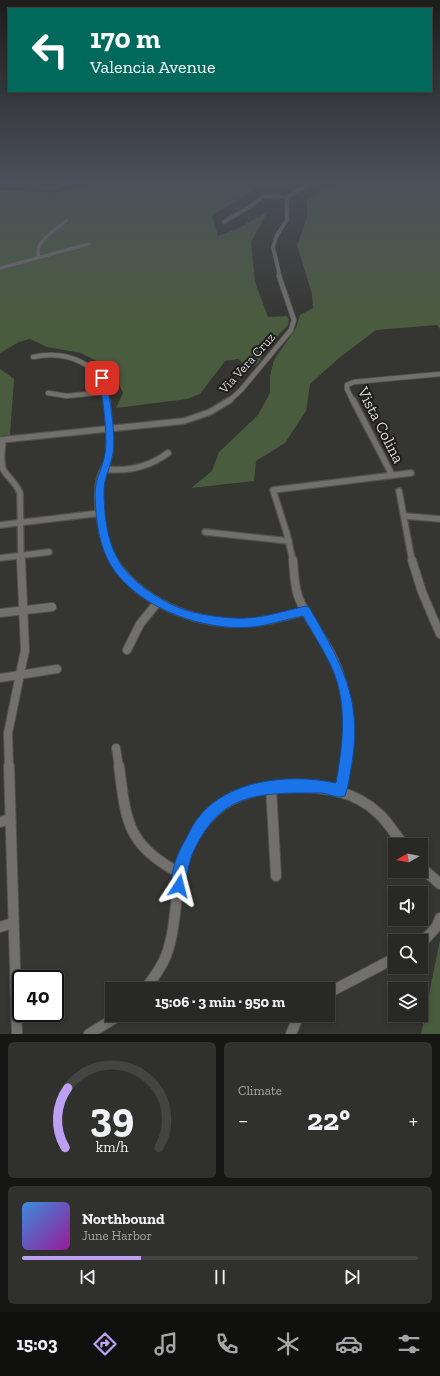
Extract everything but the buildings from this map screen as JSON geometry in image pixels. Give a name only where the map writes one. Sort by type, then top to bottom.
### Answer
[{"type":"street","points":[[39,257],[37,252],[39,244],[56,229]]},
{"type":"street","name":"Via Vera Cruz","points":[[2,440],[184,422],[204,415],[222,406],[234,397],[291,330],[294,320],[281,283],[273,247],[281,229]]},
{"type":"street","points":[[0,268],[89,244]]},
{"type":"street","points":[[33,357],[56,355],[81,362],[95,371],[102,378],[106,392],[110,453],[99,485],[103,535],[115,564],[122,574],[142,592],[158,602],[185,615],[234,623],[254,622],[306,611]]},
{"type":"street","name":"Vista Colina","points":[[392,475],[346,389],[347,385],[354,382],[440,374]]},
{"type":"street","points":[[48,393],[67,396],[106,392]]},
{"type":"street","points":[[2,440],[1,459],[3,470],[16,483],[20,493],[18,523],[25,650],[21,675],[4,734],[10,819],[17,1034]]},
{"type":"street","points":[[104,469],[128,469],[145,466],[155,462],[168,453]]},
{"type":"street","points":[[341,791],[349,747],[350,718],[346,695],[334,660],[299,598],[294,581],[289,541],[273,490],[411,473]]},
{"type":"street","points":[[399,491],[405,516],[409,549],[424,597],[440,634]]},
{"type":"street","points":[[0,525],[101,513]]},
{"type":"street","points":[[405,516],[440,519]]},
{"type":"street","points":[[205,532],[289,541]]},
{"type":"street","points":[[0,558],[49,552]]},
{"type":"street","points":[[126,650],[138,624],[158,602]]},
{"type":"street","points":[[0,613],[52,606]]},
{"type":"street","points":[[0,678],[57,669]]},
{"type":"street","points":[[116,748],[126,814],[132,832],[139,845],[149,856],[164,866],[180,873]]},
{"type":"street","points":[[271,786],[276,876]]},
{"type":"street","points":[[150,982],[159,970],[168,952],[176,913],[180,873],[185,854],[202,822],[225,801],[240,794],[271,786],[323,787],[341,791],[358,798],[376,811],[398,838]]},
{"type":"street","points":[[0,822],[10,819]]},
{"type":"street","points":[[428,873],[440,884]]},
{"type":"street","points":[[428,936],[437,926],[440,918]]},
{"type":"street","points":[[0,927],[14,923]]},
{"type":"street","points":[[335,989],[388,962]]},
{"type":"street","points":[[89,1034],[109,1022]]},
{"type":"street","points":[[291,1034],[296,1022]]},
{"type":"green space","points":[[0,229],[216,229],[218,236],[236,229],[258,229],[251,242],[255,282],[268,317],[287,316],[289,320],[288,325],[269,345],[258,363],[252,367],[247,366],[238,359],[225,361],[200,394],[187,399],[116,408],[123,393],[112,369],[81,353],[47,347],[30,339],[19,342],[0,353]]},
{"type":"green space","points":[[303,229],[440,229],[440,329],[437,325],[376,330],[339,358],[310,384],[306,411],[285,443],[256,461],[254,481],[191,488],[212,471],[219,452],[258,415],[270,393],[270,376],[274,360],[296,328],[300,315],[313,308],[312,294],[297,245]]},
{"type":"green space","points":[[0,369],[14,379],[10,435],[0,436]]},
{"type":"green space","points":[[440,940],[440,1034],[421,1034],[423,1022],[428,1022],[428,999]]},
{"type":"route","points":[[102,378],[106,392],[110,453],[100,478],[99,485],[103,535],[108,551],[122,574],[142,592],[158,602],[185,615],[208,620],[234,623],[254,622],[306,611],[334,660],[342,679],[350,718],[349,747],[341,791],[323,787],[271,786],[240,794],[225,801],[202,822],[185,854],[180,873],[179,886]]}]
